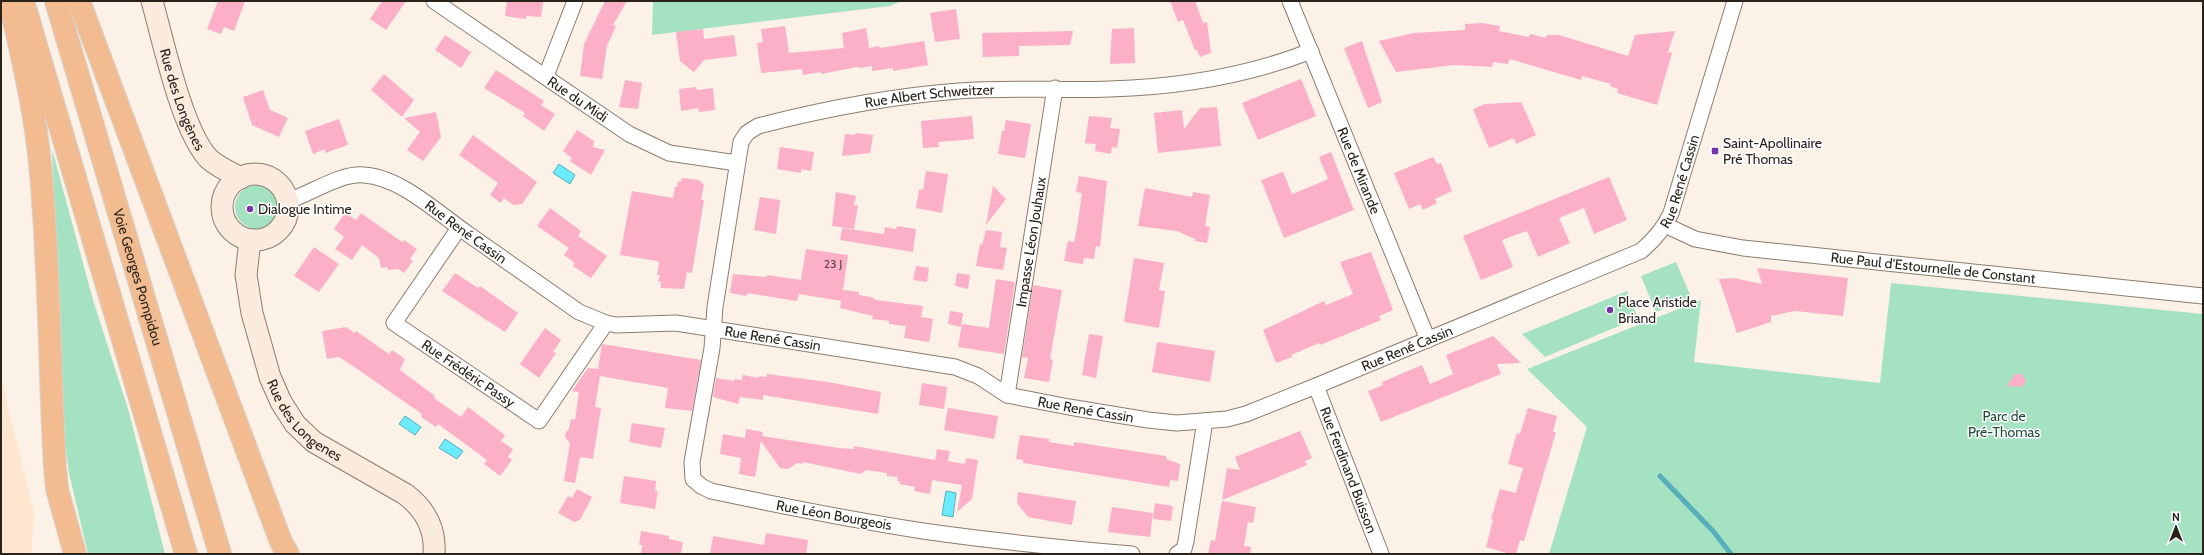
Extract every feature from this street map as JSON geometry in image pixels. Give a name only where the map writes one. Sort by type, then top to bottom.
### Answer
[{"type":"highway","points":[[9,1],[35,120],[40,164],[48,286],[55,467],[58,489],[75,554]]},
{"type":"highway","points":[[23,1],[186,554]]},
{"type":"highway","name":"Voie Georges Pompidou","points":[[56,1],[220,554]]},
{"type":"highway","points":[[79,1],[278,535],[288,554]]},
{"type":"main road","name":"Rue des Longènes","points":[[152,1],[173,78],[191,129],[209,158],[241,178]]},
{"type":"main road","points":[[250,175],[269,178],[278,184],[287,201],[287,212],[284,222],[279,230],[260,240],[250,240],[231,231],[225,222],[222,212],[222,202],[226,192],[232,184],[241,178],[250,175]]},
{"type":"main road","name":"Rue des Longenes","points":[[250,240],[246,275],[252,313],[270,377],[284,407],[295,424],[314,442],[405,494],[416,502],[426,514],[431,525],[434,553]]},
{"type":"street","name":"Rue du Midi","points":[[434,1],[629,134],[660,151],[737,163]]},
{"type":"street","points":[[546,76],[575,1]]},
{"type":"street","name":"Rue de Mirande","points":[[1290,1],[1428,340]]},
{"type":"street","name":"Rue René Cassin","points":[[287,201],[300,197],[336,180],[362,174],[386,178],[420,200],[579,312],[606,323],[626,325],[668,323],[713,328],[955,367],[978,376],[1007,395],[1148,420],[1177,423],[1205,421],[1246,414],[1316,386],[1628,258],[1652,242],[1666,226],[1735,1]]},
{"type":"street","name":"Rue Albert Schweitzer","points":[[713,328],[741,142],[750,130],[758,126],[805,114],[913,95],[960,90],[1055,88],[1110,89],[1181,84],[1262,68],[1311,51]]},
{"type":"street","name":"Impasse Léon Jouhaux","points":[[1007,395],[1055,88]]},
{"type":"street","name":"Rue Paul d'Estournelle de Constant","points":[[1666,226],[1695,239],[1743,248],[2203,296]]},
{"type":"street","name":"Rue Frédéric Passy","points":[[459,228],[394,322],[539,421],[606,323]]},
{"type":"street","name":"Rue Léon Bourgeois","points":[[713,328],[712,348],[692,462],[693,479],[701,486],[712,491],[793,508],[924,531],[1048,547],[1132,554]]},
{"type":"street","name":"Rue Ferdinand Buisson","points":[[1316,386],[1381,554]]},
{"type":"street","points":[[1177,554],[1184,549],[1186,541],[1205,421]]},
{"type":"shaded area","points":[[1,378],[34,513],[31,554],[1,554]]},
{"type":"green space","points":[[653,1],[902,1],[890,6],[652,35]]},
{"type":"green space","points":[[52,149],[93,300],[129,412],[165,554],[88,554],[69,473],[65,443]]},
{"type":"green space","points":[[257,185],[269,189],[275,195],[279,207],[275,219],[269,225],[257,229],[245,225],[239,219],[235,207],[239,195],[245,189]]},
{"type":"green space","points":[[1676,262],[1691,297],[1656,312],[1641,276]]},
{"type":"green space","name":"Parc de Pré-Thomas","points":[[1891,283],[2203,314],[2203,554],[1549,554],[1587,427],[1527,369],[1701,300],[1694,362],[1880,383]]},
{"type":"green space","points":[[1627,291],[1638,318],[1545,357],[1522,334]]},
{"type":"water","points":[[559,164],[575,175],[570,184],[553,173]]},
{"type":"water","points":[[405,416],[421,427],[415,435],[399,424]]},
{"type":"water","points":[[445,439],[463,451],[457,459],[439,448]]},
{"type":"water","points":[[946,491],[956,493],[953,517],[942,515]]},
{"type":"building","points":[[218,1],[245,1],[234,31],[224,27],[221,34],[207,29]]},
{"type":"building","points":[[382,1],[406,1],[386,30],[370,19]]},
{"type":"building","points":[[507,1],[543,1],[541,17],[526,16],[526,19],[505,16]]},
{"type":"building","points":[[605,1],[627,1],[613,25],[616,26],[607,46],[602,79],[580,76],[584,44]]},
{"type":"building","points":[[1170,1],[1195,1],[1203,23],[1207,22],[1211,53],[1200,57],[1197,50],[1195,50],[1183,20],[1178,22]]},
{"type":"building","points":[[956,9],[960,39],[935,42],[930,13]]},
{"type":"building","points":[[1483,23],[1500,26],[1499,31],[1529,37],[1530,34],[1546,38],[1547,35],[1559,35],[1628,56],[1635,35],[1675,31],[1668,52],[1672,53],[1657,105],[1617,93],[1618,89],[1610,86],[1611,84],[1582,76],[1581,80],[1510,59],[1508,64],[1493,62],[1492,67],[1454,65],[1396,72],[1379,41],[1414,33],[1465,30],[1465,24]]},
{"type":"building","points":[[785,26],[789,53],[844,48],[842,33],[866,28],[869,48],[879,46],[880,48],[924,41],[928,65],[893,71],[893,68],[872,71],[872,66],[857,67],[821,74],[821,72],[803,75],[802,69],[761,73],[757,43],[763,42],[761,29]]},
{"type":"building","points":[[1134,28],[1135,63],[1110,64],[1112,29]]},
{"type":"building","points":[[703,29],[704,39],[734,35],[737,56],[704,60],[694,72],[680,61],[676,32]]},
{"type":"building","points":[[1073,31],[1070,45],[1019,46],[1019,56],[983,57],[982,33]]},
{"type":"building","points":[[445,35],[471,52],[461,68],[435,50]]},
{"type":"building","points":[[1362,41],[1382,102],[1368,108],[1344,48]]},
{"type":"building","points":[[496,70],[544,101],[541,105],[555,114],[544,131],[523,116],[525,113],[484,88]]},
{"type":"building","points":[[384,74],[414,100],[402,117],[371,90]]},
{"type":"building","points":[[1301,79],[1316,116],[1258,140],[1242,103]]},
{"type":"building","points":[[625,80],[642,83],[638,109],[619,107]]},
{"type":"building","points":[[696,87],[697,90],[713,88],[715,110],[699,112],[698,108],[681,111],[679,89]]},
{"type":"building","points":[[263,90],[270,110],[288,118],[279,137],[252,125],[243,97]]},
{"type":"building","points":[[1521,102],[1536,135],[1516,144],[1514,138],[1489,148],[1473,109],[1485,104]]},
{"type":"building","points":[[1217,107],[1221,146],[1158,153],[1154,113],[1182,110],[1184,129],[1200,108]]},
{"type":"building","points":[[436,112],[441,137],[423,161],[407,150],[420,132],[404,118]]},
{"type":"building","points":[[972,116],[974,139],[938,142],[939,147],[923,148],[921,121]]},
{"type":"building","points":[[1089,116],[1112,118],[1110,128],[1120,129],[1117,148],[1112,147],[1111,154],[1095,151],[1096,144],[1085,143]]},
{"type":"building","points":[[339,119],[348,145],[325,153],[325,149],[313,154],[305,131]]},
{"type":"building","points":[[1006,120],[1031,124],[1025,158],[998,154],[1002,131],[1004,131]]},
{"type":"building","points":[[577,130],[594,141],[593,147],[605,150],[591,175],[570,161],[572,158],[563,151]]},
{"type":"building","points":[[856,133],[873,135],[870,153],[842,156],[845,134],[855,135]]},
{"type":"building","points":[[473,135],[537,182],[522,204],[513,205],[504,198],[501,203],[490,195],[498,183],[459,155]]},
{"type":"building","points":[[780,147],[814,152],[811,171],[801,169],[801,173],[777,169]]},
{"type":"building","points":[[1331,152],[1354,210],[1284,238],[1261,180],[1283,172],[1292,194],[1328,179],[1319,157]]},
{"type":"building","points":[[1433,157],[1437,164],[1441,163],[1452,191],[1435,199],[1437,203],[1423,210],[1420,204],[1409,209],[1394,173]]},
{"type":"building","points":[[926,171],[948,174],[942,213],[916,208],[919,189],[923,190]]},
{"type":"building","points":[[1079,176],[1107,181],[1100,247],[1096,246],[1094,259],[1084,258],[1083,264],[1064,261],[1068,241],[1074,242],[1077,228],[1082,193],[1076,192]]},
{"type":"building","points":[[1609,177],[1627,220],[1594,234],[1584,208],[1559,218],[1570,243],[1538,257],[1527,231],[1502,240],[1513,267],[1481,280],[1463,236]]},
{"type":"building","points":[[682,178],[699,180],[704,185],[701,200],[704,200],[692,273],[687,272],[684,289],[661,288],[661,282],[658,281],[660,275],[657,275],[659,263],[657,261],[620,255],[632,191],[673,198],[675,187],[677,187],[678,181],[681,182]]},
{"type":"building","points":[[993,186],[1006,199],[986,225]]},
{"type":"building","points":[[1145,188],[1192,197],[1193,192],[1210,195],[1205,226],[1210,227],[1207,243],[1195,241],[1195,239],[1177,231],[1138,226]]},
{"type":"building","points":[[836,192],[856,196],[854,205],[858,205],[854,229],[832,226]]},
{"type":"building","points":[[760,197],[780,200],[776,234],[754,230]]},
{"type":"building","points":[[550,208],[581,231],[578,236],[607,256],[591,278],[573,266],[575,263],[564,255],[569,248],[537,226]]},
{"type":"building","points":[[345,213],[356,220],[361,213],[402,242],[404,240],[417,249],[410,259],[413,261],[404,273],[398,269],[388,270],[387,267],[381,268],[379,258],[362,245],[352,260],[335,249],[344,237],[334,229]]},
{"type":"building","points":[[897,226],[916,229],[913,252],[840,240],[842,228],[884,234],[885,227],[896,229]]},
{"type":"building","points":[[986,230],[1002,232],[1000,247],[1007,248],[1003,270],[976,266],[980,244],[982,245]]},
{"type":"building","points":[[314,247],[339,264],[319,292],[294,276]]},
{"type":"building","points":[[806,249],[848,255],[843,290],[859,292],[859,295],[871,297],[876,300],[923,306],[921,317],[933,319],[929,342],[904,338],[906,326],[889,324],[889,321],[872,319],[873,316],[840,308],[841,301],[799,294],[797,301],[747,293],[747,296],[730,293],[733,274],[767,277],[767,275],[801,280]]},
{"type":"building","points":[[1371,252],[1393,310],[1379,316],[1381,320],[1320,345],[1319,343],[1291,355],[1292,357],[1276,363],[1263,330],[1324,301],[1326,305],[1353,294],[1340,262]]},
{"type":"building","points":[[1134,258],[1164,263],[1159,290],[1165,291],[1159,328],[1124,322]]},
{"type":"building","points":[[916,266],[929,268],[927,282],[913,280]]},
{"type":"building","points":[[1757,268],[1848,278],[1843,316],[1795,311],[1771,316],[1771,322],[1737,333],[1719,279],[1734,278],[1762,284]]},
{"type":"building","points":[[455,273],[478,288],[480,286],[518,313],[505,332],[442,291]]},
{"type":"building","points":[[957,273],[970,275],[968,289],[955,286]]},
{"type":"building","points":[[996,279],[1015,282],[1004,354],[958,347],[962,324],[989,328]]},
{"type":"building","points":[[1033,285],[1062,290],[1050,359],[1053,360],[1049,382],[1024,378],[1028,358],[1022,357]]},
{"type":"building","points":[[950,311],[963,313],[961,327],[948,324]]},
{"type":"building","points":[[346,327],[354,333],[356,331],[389,354],[392,350],[405,359],[400,370],[435,396],[434,398],[461,417],[468,407],[505,435],[501,441],[513,449],[508,457],[512,460],[500,476],[484,464],[487,460],[479,454],[438,424],[436,427],[421,417],[422,414],[353,366],[339,357],[327,359],[322,331]]},
{"type":"building","points":[[545,328],[561,340],[553,352],[556,353],[539,378],[520,364]]},
{"type":"building","points":[[1089,334],[1103,336],[1096,378],[1082,375]]},
{"type":"building","points":[[1493,336],[1521,363],[1497,364],[1501,374],[1381,422],[1368,391],[1383,385],[1382,382],[1422,365],[1430,384],[1453,374],[1446,355]]},
{"type":"building","points":[[1157,342],[1215,351],[1210,382],[1152,372]]},
{"type":"building","points":[[602,344],[701,360],[692,411],[665,408],[668,388],[600,376],[595,407],[601,408],[593,459],[580,457],[575,483],[564,481],[570,443],[565,437],[566,432],[569,429],[571,419],[575,420],[579,392],[572,391],[588,368],[598,369]]},
{"type":"building","points":[[767,374],[828,382],[881,392],[878,414],[763,395],[763,400],[740,397],[738,404],[713,397],[716,378],[734,381],[735,379],[742,380],[743,375],[759,378],[759,376],[766,377]]},
{"type":"building","points":[[2015,374],[2022,374],[2026,381],[2022,387],[2007,386]]},
{"type":"building","points":[[922,383],[947,387],[944,409],[919,405]]},
{"type":"building","points":[[948,408],[998,416],[994,439],[944,430]]},
{"type":"building","points":[[1528,408],[1557,416],[1553,432],[1556,432],[1524,541],[1520,540],[1516,554],[1510,554],[1486,547],[1493,520],[1491,519],[1500,489],[1516,493],[1523,468],[1508,464],[1517,433],[1520,434]]},
{"type":"building","points":[[632,423],[665,428],[661,448],[629,442]]},
{"type":"building","points":[[746,429],[763,432],[762,436],[839,448],[854,449],[854,446],[935,460],[937,449],[950,451],[948,461],[965,464],[966,458],[978,460],[972,499],[957,512],[962,485],[932,480],[930,494],[914,491],[915,487],[900,484],[900,481],[897,481],[898,477],[887,476],[887,473],[866,470],[861,474],[803,462],[803,464],[797,463],[788,469],[780,468],[761,441],[755,477],[739,474],[741,458],[720,454],[723,434],[745,438]]},
{"type":"building","points":[[1300,431],[1312,458],[1305,461],[1307,465],[1222,500],[1227,468],[1240,470],[1235,457]]},
{"type":"building","points":[[1020,435],[1049,439],[1049,442],[1074,446],[1074,442],[1166,456],[1166,459],[1180,464],[1178,481],[1170,480],[1169,487],[1023,463],[1023,460],[1016,459]]},
{"type":"building","points":[[624,476],[656,481],[655,491],[658,491],[655,509],[620,503]]},
{"type":"building","points":[[577,489],[592,497],[580,520],[574,522],[558,513],[568,496],[572,498]]},
{"type":"building","points":[[1018,492],[1076,501],[1072,525],[1028,517],[1017,503]]},
{"type":"building","points":[[1222,501],[1256,507],[1253,523],[1248,522],[1244,546],[1251,547],[1250,554],[1208,554],[1211,540],[1215,541]]},
{"type":"building","points":[[1155,503],[1173,506],[1171,521],[1153,519]]},
{"type":"building","points":[[1112,507],[1153,513],[1150,537],[1108,532]]},
{"type":"building","points":[[641,531],[669,536],[669,539],[683,542],[681,554],[641,554],[642,545],[639,545]]},
{"type":"building","points":[[766,533],[808,540],[806,554],[710,554],[713,536],[764,545]]},
{"type":"waterway","points":[[1660,476],[1713,531],[1731,554]]},
{"type":"place","name":"Saint-Apollinaire Pré Thomas","points":[[1715,151]]},
{"type":"place","name":"Dialogue Intime","points":[[250,209]]},
{"type":"place","name":"Place Aristide Briand","points":[[1610,310]]}]
